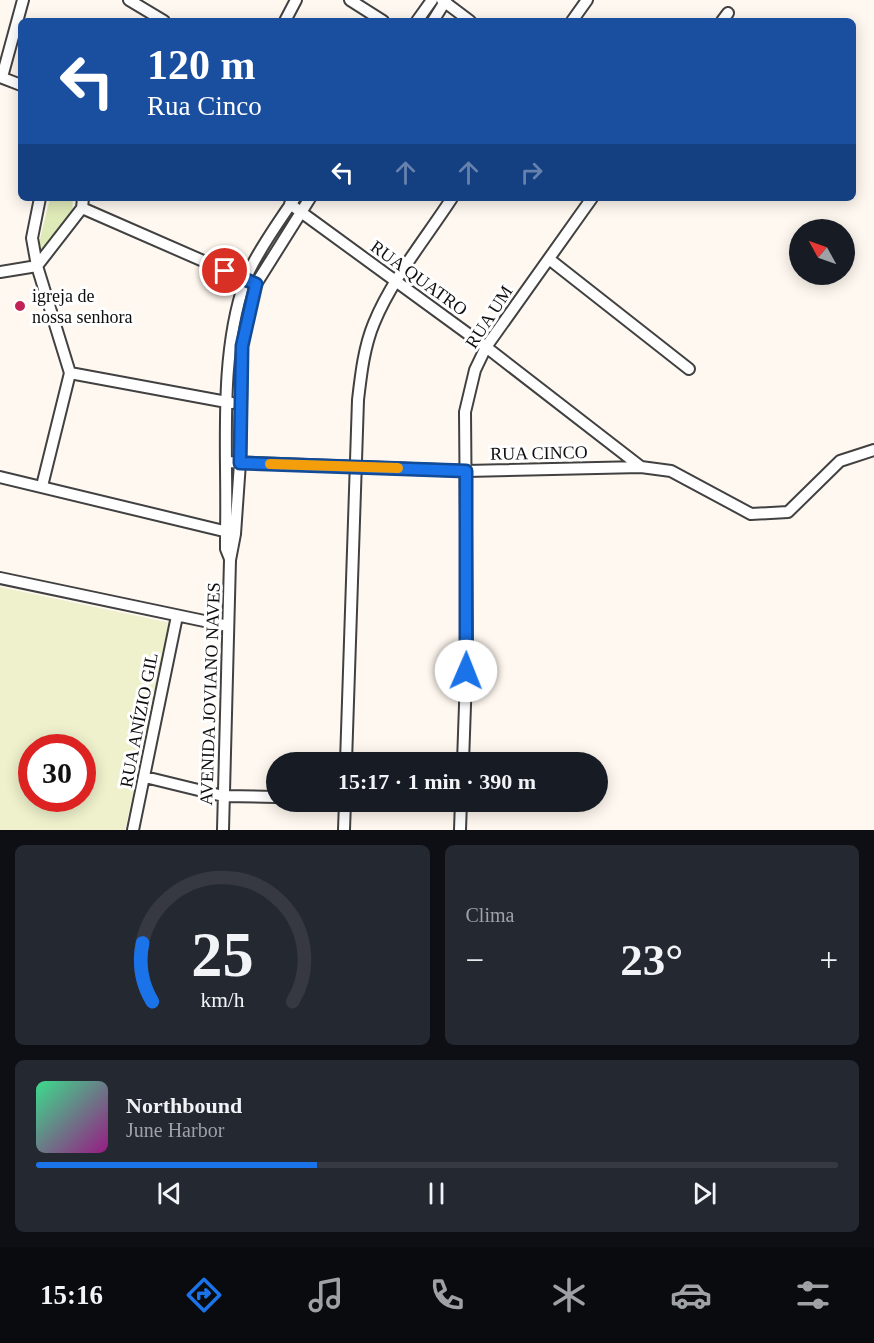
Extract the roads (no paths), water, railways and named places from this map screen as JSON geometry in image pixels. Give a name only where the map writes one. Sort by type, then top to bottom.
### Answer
[{"type":"street","points":[[18,84],[1,77],[23,0]]},
{"type":"street","points":[[129,0],[159,18]]},
{"type":"street","points":[[287,18],[296,0]]},
{"type":"street","points":[[350,0],[378,18]]},
{"type":"street","points":[[419,18],[432,0]]},
{"type":"street","points":[[574,18],[587,0]]},
{"type":"street","points":[[435,18],[444,1],[466,18]]},
{"type":"street","points":[[39,201],[32,238],[37,266],[70,373],[42,486]]},
{"type":"street","name":"AVENIDA JOVIANO NAVES","points":[[231,533],[227,403],[231,346],[251,282],[293,201]]},
{"type":"street","name":"RUA QUATRO","points":[[293,201],[300,212],[486,347],[641,467]]},
{"type":"street","name":"AVENIDA JOVIANO NAVES","points":[[224,830],[230,560],[226,549],[231,533],[240,463],[242,346],[251,282],[308,201]]},
{"type":"street","points":[[346,752],[355,466],[358,400],[363,360],[373,325],[397,282],[450,201]]},
{"type":"street","name":"RUA UM","points":[[463,752],[467,648],[465,412],[475,370],[486,347],[590,201]]},
{"type":"street","points":[[0,272],[37,266],[83,203],[251,282]]},
{"type":"street","points":[[549,259],[689,369]]},
{"type":"street","points":[[70,373],[242,404]]},
{"type":"street","name":"RUA CINCO","points":[[228,462],[466,471],[641,467],[670,471],[751,514],[788,512],[840,461],[874,450]]},
{"type":"street","points":[[0,477],[231,533]]},
{"type":"street","points":[[0,578],[228,626]]},
{"type":"street","name":"RUA ANÍZIO GIL","points":[[133,830],[177,616]]},
{"type":"street","points":[[145,777],[223,796],[266,797]]},
{"type":"street","points":[[344,830],[345,812]]},
{"type":"street","points":[[460,830],[461,812]]},
{"type":"place","name":"igreja de nossa senhora","points":[[20,306]]}]
